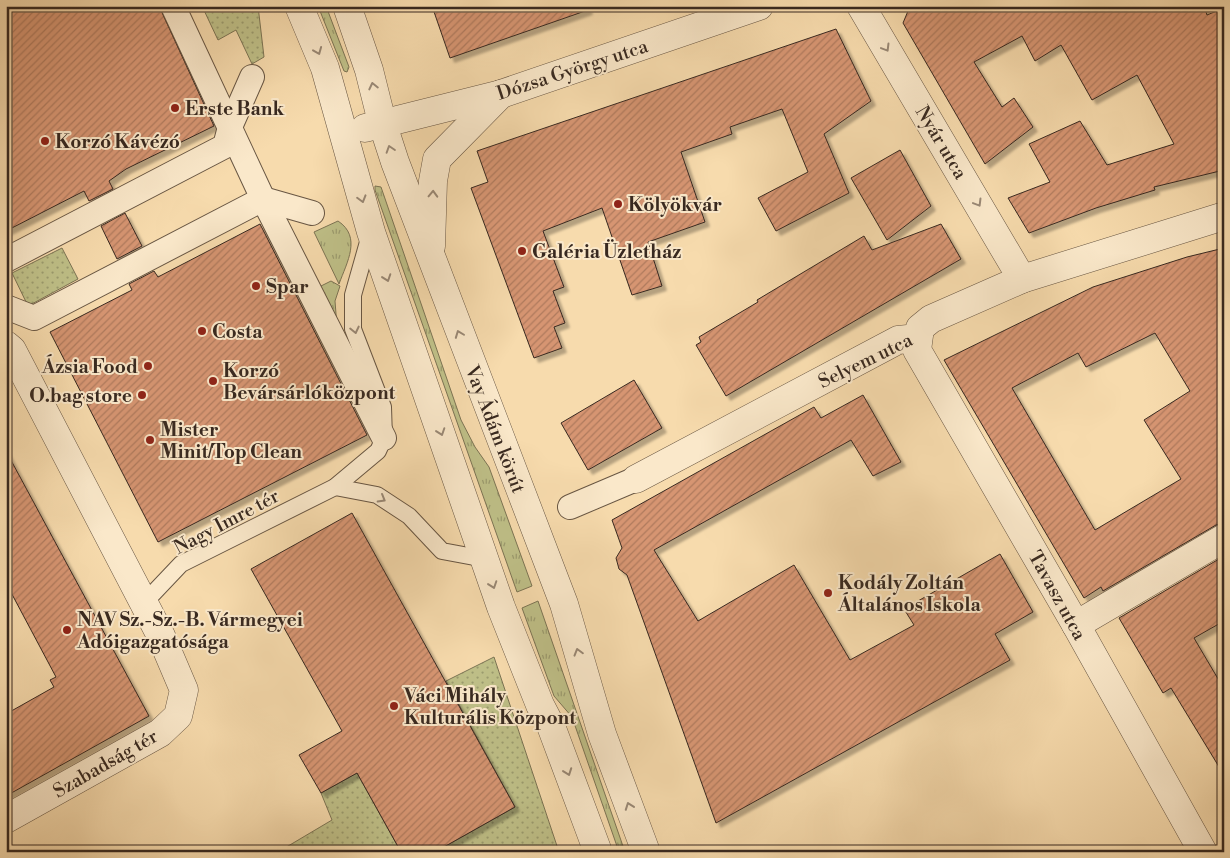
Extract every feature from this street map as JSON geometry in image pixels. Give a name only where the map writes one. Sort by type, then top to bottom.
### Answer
[{"type":"street","points":[[172,6],[263,198],[384,438]]},
{"type":"street","points":[[300,6],[325,68],[371,232],[501,607],[540,705],[551,726],[598,852]]},
{"type":"street","name":"Vay Ádám körút","points":[[347,6],[369,70],[382,122],[431,260],[564,604],[602,734],[646,852]]},
{"type":"street","name":"Dózsa György utca","points":[[343,136],[382,122],[414,117],[502,94],[759,6]]},
{"type":"street","name":"Nyár utca","points":[[861,6],[1022,279]]},
{"type":"street","points":[[6,260],[226,146],[230,127],[252,77]]},
{"type":"street","points":[[431,260],[433,181],[437,159],[502,94]]},
{"type":"street","points":[[6,308],[34,318],[263,198],[312,213]]},
{"type":"street","name":"Selyem utca","points":[[570,507],[636,479],[898,340],[918,338],[920,328],[932,320],[1022,279],[1224,216]]},
{"type":"street","name":"Tavasz utca","points":[[918,338],[917,350],[1076,625],[1203,852]]},
{"type":"street","name":"Szabadság tér","points":[[6,344],[12,350],[161,636],[184,690],[178,716],[160,733],[6,819]]},
{"type":"street","points":[[1076,625],[1224,538]]},
{"type":"lane","points":[[371,232],[353,295],[353,329],[383,407],[384,438]]},
{"type":"lane","name":"Nagy Imre tér","points":[[144,603],[181,564],[336,487],[378,452],[384,438]]},
{"type":"lane","points":[[336,487],[377,495],[409,516],[442,551],[485,559]]},
{"type":"green space","points":[[202,6],[258,6],[264,57],[252,64],[236,30],[218,40]]},
{"type":"green space","points":[[318,6],[326,6],[349,67],[347,72],[344,71]]},
{"type":"green space","points":[[375,186],[381,187],[461,420],[475,447],[489,467],[532,586],[517,592],[375,190]]},
{"type":"green space","points":[[338,221],[345,227],[351,242],[349,259],[339,284],[314,232]]},
{"type":"green space","points":[[62,248],[78,279],[28,306],[12,273]]},
{"type":"green space","points":[[331,281],[340,286],[335,301],[337,327],[317,288]]},
{"type":"green space","points":[[538,601],[625,852],[619,852],[572,717],[554,696],[522,608]]},
{"type":"green space","points":[[494,657],[559,852],[435,852],[515,807],[446,681]]},
{"type":"green space","points":[[357,773],[401,852],[278,852],[332,820],[321,793]]},
{"type":"building","points":[[6,6],[159,6],[214,126],[126,169],[109,181],[113,189],[89,201],[84,191],[6,231]]},
{"type":"building","points":[[432,6],[587,6],[588,10],[450,58]]},
{"type":"building","points":[[924,6],[1204,6],[1207,15],[1224,8],[1224,170],[1154,187],[1155,190],[1096,208],[1029,233],[1008,198],[1050,182],[1029,144],[1080,121],[1107,165],[1174,144],[1137,75],[1092,100],[1061,45],[1035,61],[1022,36],[974,62],[1002,107],[1014,98],[1033,127],[985,164],[903,23],[908,11]]},
{"type":"building","points":[[836,29],[871,101],[824,134],[849,193],[776,231],[758,198],[808,172],[782,109],[730,127],[732,134],[681,152],[705,222],[648,242],[662,286],[632,295],[602,208],[543,231],[564,287],[553,291],[565,323],[554,327],[562,348],[534,358],[471,188],[488,182],[477,151]]},
{"type":"building","points":[[900,150],[931,206],[887,240],[851,178]]},
{"type":"building","points":[[125,213],[142,246],[117,259],[101,226]]},
{"type":"building","name":"Korzó Bevársárlóközpont","points":[[260,224],[367,435],[158,542],[50,332],[132,290],[129,284],[154,271],[158,277]]},
{"type":"building","points":[[941,224],[961,259],[726,396],[696,345],[701,342],[699,337],[864,236],[872,250]]},
{"type":"building","points":[[1224,248],[1224,522],[1103,591],[1101,587],[1084,598],[944,360],[1093,287],[1187,257]],"holes":[[[1155,333],[1190,391],[1144,420],[1181,479],[1095,530],[1012,388],[1078,353],[1086,367]]]},
{"type":"building","points":[[634,380],[662,428],[588,470],[561,423]]},
{"type":"building","name":"Kodály Zoltán Általános Iskola","points":[[863,395],[901,462],[873,476],[851,440],[654,550],[698,621],[794,565],[850,660],[914,625],[904,609],[1000,554],[1033,612],[995,634],[1010,660],[716,823],[627,575],[619,569],[616,558],[622,548],[612,520],[814,407],[821,418]]},
{"type":"building","name":"NAV Sz.-Sz.-B. Vármegyei Adóigazgatósága","points":[[6,451],[149,716],[6,796],[6,714],[54,687],[50,680],[56,677],[6,583]]},
{"type":"building","name":"Váci Mihály Kulturális Központ","points":[[352,513],[515,807],[435,852],[401,852],[357,773],[321,793],[299,755],[342,731],[251,569]]},
{"type":"building","points":[[1224,556],[1224,621],[1194,638],[1224,689],[1224,775],[1171,688],[1163,693],[1119,618]]},
{"type":"place","name":"Erste Bank","points":[[175,108]]},
{"type":"place","name":"Korzó Kávézó","points":[[45,141]]},
{"type":"place","name":"Kölyökvár","points":[[618,204]]},
{"type":"place","name":"Galéria Üzletház","points":[[522,251]]},
{"type":"place","name":"Spar","points":[[256,286]]},
{"type":"place","name":"Costa","points":[[202,331]]},
{"type":"place","name":"Ázsia Food","points":[[148,366]]},
{"type":"place","name":"Korzó Bevársárlóközpont","points":[[213,381]]},
{"type":"place","name":"O.bag store","points":[[142,395]]},
{"type":"place","name":"Mister Minit/Top Clean","points":[[150,440]]},
{"type":"place","name":"Kodály Zoltán Általános Iskola","points":[[828,593]]},
{"type":"place","name":"NAV Sz.-Sz.-B. Vármegyei Adóigazgatósága","points":[[67,630]]},
{"type":"place","name":"Váci Mihály Kulturális Központ","points":[[394,706]]}]
